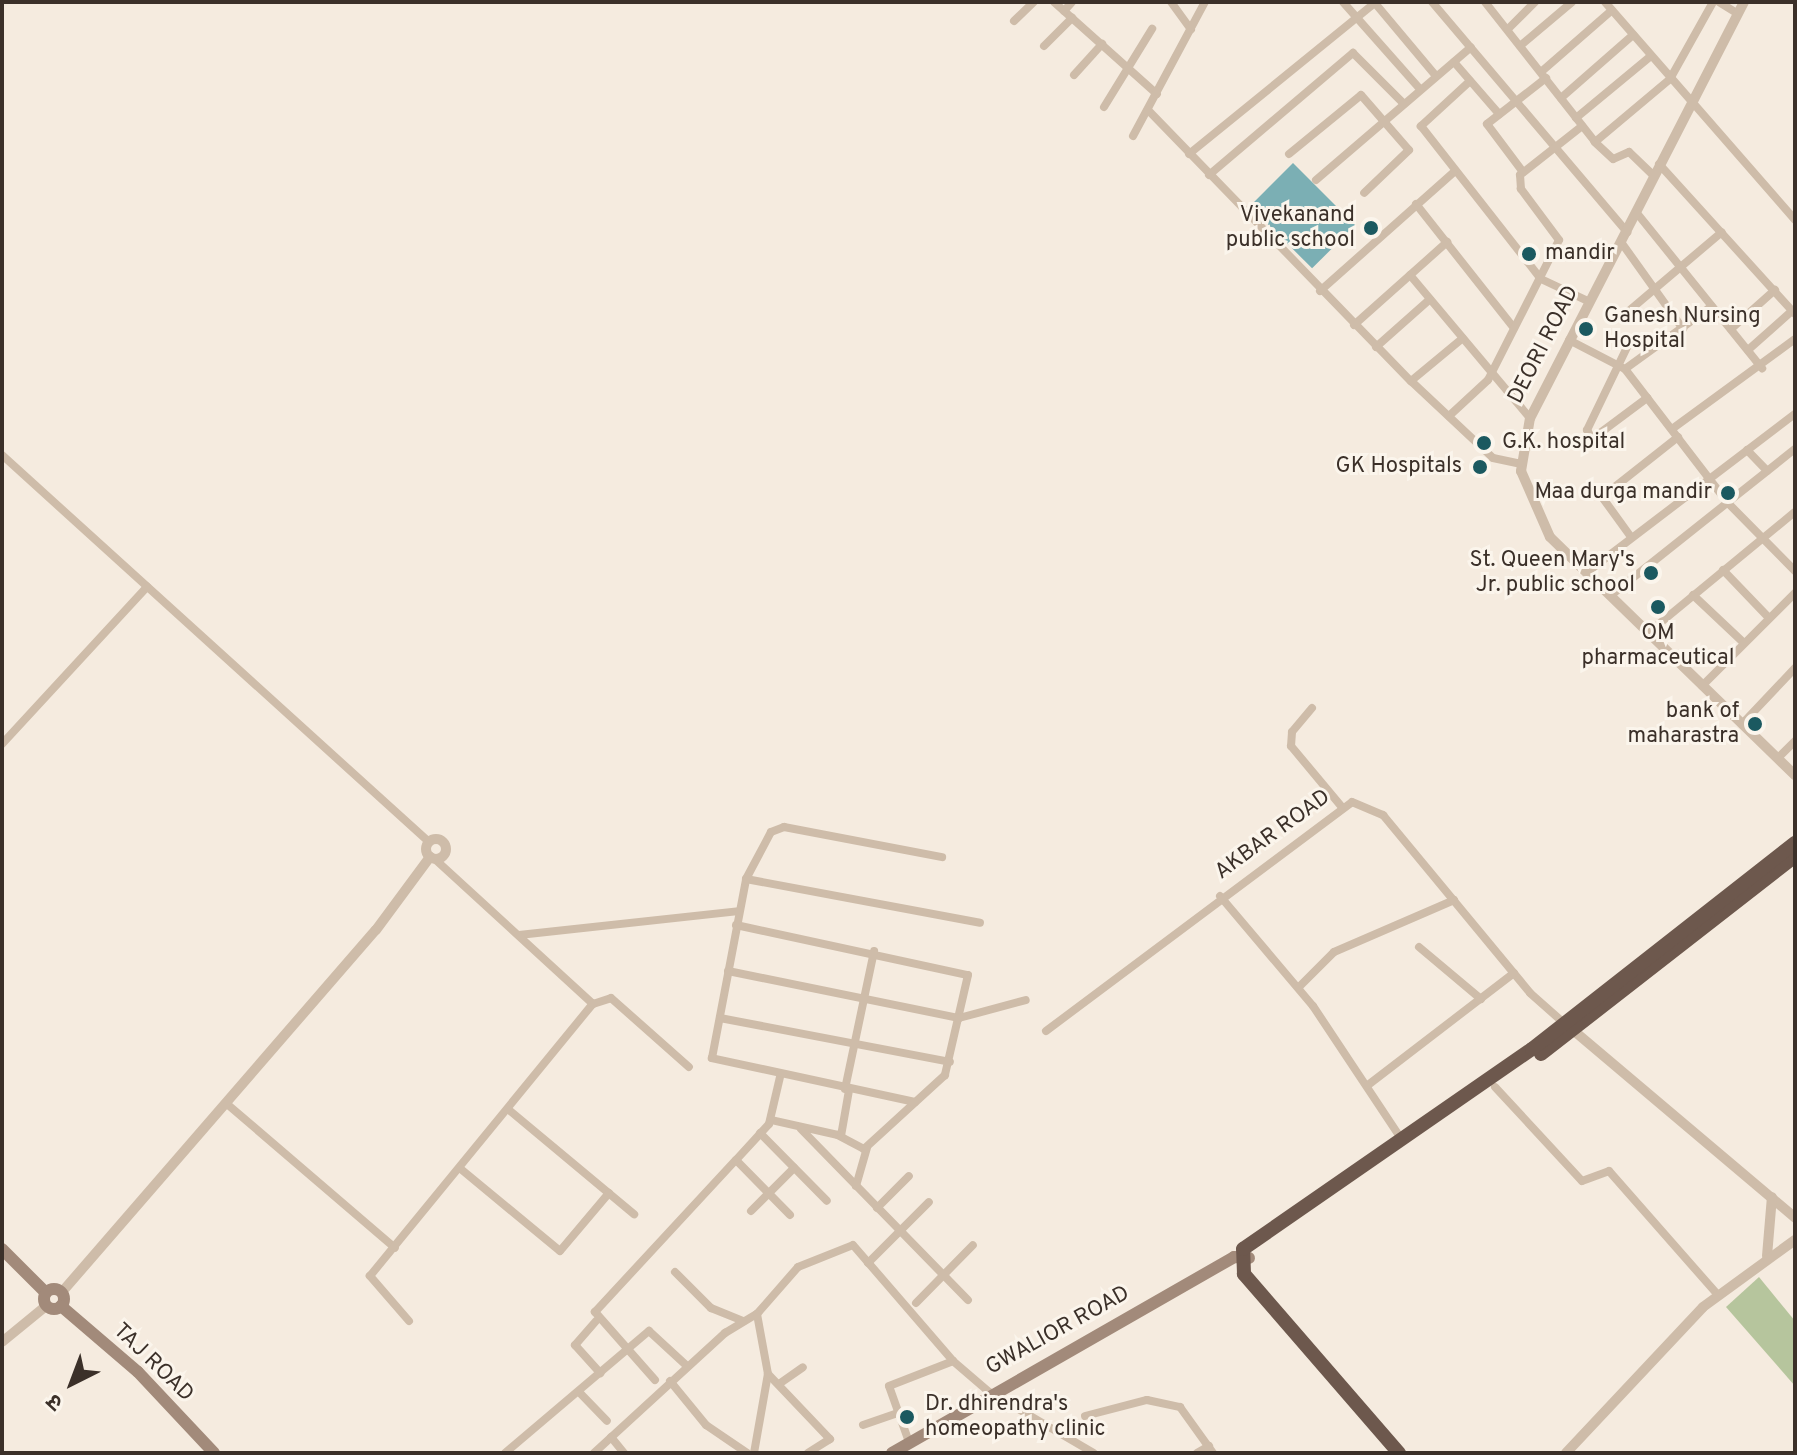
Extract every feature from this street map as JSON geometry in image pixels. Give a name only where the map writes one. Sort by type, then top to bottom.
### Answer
[{"type":"highway","points":[[1244,1257],[1263,1240],[1495,1087],[1795,843]]},
{"type":"highway","points":[[1399,1453],[1244,1274],[1244,1257],[1259,1234],[1569,1027],[1795,856]]},
{"type":"highway","points":[[1244,1257],[1252,1272],[1411,1453]]},
{"type":"main road","points":[[2,1249],[46,1299],[61,1306],[62,1292],[46,1299]]},
{"type":"main road","name":"GWALIOR ROAD","points":[[892,1453],[989,1392],[1244,1257]]},
{"type":"main road","name":"TAJ ROAD","points":[[61,1306],[138,1372],[214,1453]]},
{"type":"street","points":[[1014,21],[1034,2]]},
{"type":"street","points":[[1054,2],[1157,94]]},
{"type":"street","points":[[1064,11],[1072,2]]},
{"type":"street","points":[[1171,2],[1191,30]]},
{"type":"street","points":[[1133,136],[1205,2]]},
{"type":"street","points":[[1343,2],[1420,89]]},
{"type":"street","points":[[1189,154],[1375,2],[1436,76]]},
{"type":"street","points":[[1432,2],[1554,147],[1624,237],[1683,329]]},
{"type":"street","points":[[1485,2],[1595,142],[1613,159],[1629,152],[1653,175]]},
{"type":"street","points":[[1508,29],[1535,2]]},
{"type":"street","points":[[1520,46],[1572,2]]},
{"type":"street","points":[[1605,2],[1795,220]]},
{"type":"street","points":[[1595,142],[1670,79],[1716,2],[1738,14]]},
{"type":"street","name":"DEORI ROAD","points":[[1744,2],[1530,418],[1521,464],[1537,515],[1586,573],[1795,775]]},
{"type":"street","points":[[1523,172],[1487,128],[1612,10]]},
{"type":"street","points":[[1044,46],[1072,18]]},
{"type":"street","points":[[1104,107],[1152,29]]},
{"type":"street","points":[[1561,98],[1633,35]]},
{"type":"street","points":[[1074,75],[1102,44]]},
{"type":"street","points":[[1316,180],[1471,47]]},
{"type":"street","points":[[1209,175],[1353,53],[1404,104]]},
{"type":"street","points":[[1449,416],[1491,373],[1560,236],[1521,189],[1523,172],[1651,56]]},
{"type":"street","points":[[1454,62],[1499,114]]},
{"type":"street","points":[[1470,81],[1421,121],[1453,173],[1541,279],[1588,301]]},
{"type":"street","points":[[1289,154],[1357,94],[1409,153],[1364,193]]},
{"type":"street","points":[[1148,110],[1320,291],[1411,381],[1493,458],[1521,464]]},
{"type":"street","points":[[1659,164],[1794,313],[1748,350]]},
{"type":"street","points":[[1320,291],[1453,173]]},
{"type":"street","points":[[1416,204],[1514,328]]},
{"type":"street","points":[[1636,212],[1762,368]]},
{"type":"street","points":[[1624,315],[1722,232]]},
{"type":"street","points":[[1354,325],[1447,242]]},
{"type":"street","points":[[1410,275],[1530,418]]},
{"type":"street","points":[[1731,329],[1775,290]]},
{"type":"street","points":[[1376,347],[1430,299]]},
{"type":"street","points":[[1622,367],[1683,329],[1712,306]]},
{"type":"street","points":[[1411,381],[1463,338]]},
{"type":"street","points":[[1631,339],[1622,367],[1587,430],[1592,439],[1647,398]]},
{"type":"street","points":[[1631,537],[1602,497],[1675,433],[1762,368],[1795,339]]},
{"type":"street","points":[[1569,340],[1622,367],[1727,502],[1795,571]]},
{"type":"street","points":[[1586,573],[1795,414]]},
{"type":"street","points":[[1610,596],[1795,449]]},
{"type":"street","points":[[1747,450],[1767,471]]},
{"type":"street","points":[[2,455],[429,842],[446,846],[62,1292]]},
{"type":"street","points":[[1648,633],[1795,512]]},
{"type":"street","points":[[1723,570],[1769,618]]},
{"type":"street","points":[[2,744],[147,587]]},
{"type":"street","points":[[1702,686],[1795,593]]},
{"type":"street","points":[[1693,595],[1744,643]]},
{"type":"street","points":[[1743,723],[1794,672]]},
{"type":"street","points":[[1312,708],[1290,743],[1341,806]]},
{"type":"street","points":[[1778,758],[1795,741]]},
{"type":"street","name":"AKBAR ROAD","points":[[1046,1031],[1341,806],[1362,803],[1383,815],[1514,973],[1569,1027]]},
{"type":"street","points":[[915,1102],[713,1062],[746,879],[779,827],[942,857]]},
{"type":"street","points":[[429,842],[433,859],[593,1004]]},
{"type":"street","points":[[746,879],[980,923]]},
{"type":"street","points":[[1220,896],[1299,987],[1368,1085],[1402,1140]]},
{"type":"street","points":[[1299,987],[1334,952],[1454,900]]},
{"type":"street","points":[[519,935],[739,911]]},
{"type":"street","points":[[736,925],[965,971],[950,1062],[943,1078],[867,1147],[856,1186]]},
{"type":"street","points":[[1419,947],[1481,999]]},
{"type":"street","points":[[841,1136],[855,1042],[874,951]]},
{"type":"street","points":[[728,971],[959,1018],[1026,1000]]},
{"type":"street","points":[[1368,1085],[1514,973]]},
{"type":"street","points":[[409,1321],[369,1280],[462,1170],[593,1004],[611,998],[689,1067]]},
{"type":"street","points":[[720,1018],[950,1062]]},
{"type":"street","points":[[1569,1027],[1795,1218]]},
{"type":"street","points":[[600,1373],[575,1345],[596,1321],[598,1309],[771,1120],[780,1077]]},
{"type":"street","points":[[1495,1087],[1582,1181],[1609,1171],[1717,1294]]},
{"type":"street","points":[[227,1104],[395,1248]]},
{"type":"street","points":[[509,1110],[634,1214]]},
{"type":"street","points":[[771,1120],[841,1136],[867,1147]]},
{"type":"street","points":[[800,1128],[968,1300]]},
{"type":"street","points":[[760,1133],[827,1201]]},
{"type":"street","points":[[736,1160],[790,1215]]},
{"type":"street","points":[[751,1211],[794,1168]]},
{"type":"street","points":[[462,1170],[560,1251],[609,1193]]},
{"type":"street","points":[[877,1208],[909,1176]]},
{"type":"street","points":[[1767,1256],[1772,1197]]},
{"type":"street","points":[[868,1263],[929,1202]]},
{"type":"street","points":[[1566,1453],[1717,1294],[1767,1256],[1795,1240]]},
{"type":"street","points":[[594,1453],[687,1366],[757,1314],[802,1264],[853,1245],[953,1361],[989,1392],[1094,1453]]},
{"type":"street","points":[[916,1303],[973,1245]]},
{"type":"street","points":[[675,1272],[714,1310],[744,1321]]},
{"type":"street","points":[[2,1342],[46,1299]]},
{"type":"street","points":[[754,1453],[768,1374],[757,1314]]},
{"type":"street","points":[[596,1321],[655,1380]]},
{"type":"street","points":[[505,1453],[652,1331],[687,1366]]},
{"type":"street","points":[[909,1442],[897,1413],[891,1383],[953,1361]]},
{"type":"street","points":[[779,1384],[803,1367]]},
{"type":"street","points":[[768,1374],[831,1441],[808,1453]]},
{"type":"street","points":[[670,1381],[706,1425],[747,1453]]},
{"type":"street","points":[[579,1392],[607,1421]]},
{"type":"street","points":[[1085,1416],[1147,1400],[1165,1403],[1186,1410],[1211,1449],[1197,1453]]},
{"type":"street","points":[[863,1425],[897,1413]]},
{"type":"street","points":[[611,1437],[624,1453]]},
{"type":"green space","points":[[1759,1277],[1795,1321],[1795,1386],[1726,1307]]},
{"type":"water","points":[[1293,163],[1355,225],[1312,268],[1250,206]]},
{"type":"place","name":"Vivekanand public school","points":[[1371,228]]},
{"type":"place","name":"mandir","points":[[1529,254]]},
{"type":"place","name":"Ganesh Nursing Hospital","points":[[1586,329]]},
{"type":"place","name":"G.K. hospital","points":[[1484,443]]},
{"type":"place","name":"GK Hospitals","points":[[1480,467]]},
{"type":"place","name":"Maa durga mandir","points":[[1728,493]]},
{"type":"place","name":"St. Queen Mary's Jr. public school","points":[[1651,573]]},
{"type":"place","name":"OM pharmaceutical","points":[[1658,607]]},
{"type":"place","name":"bank of maharastra","points":[[1755,724]]},
{"type":"place","name":"Dr. dhirendra's homeopathy clinic","points":[[907,1417]]}]
